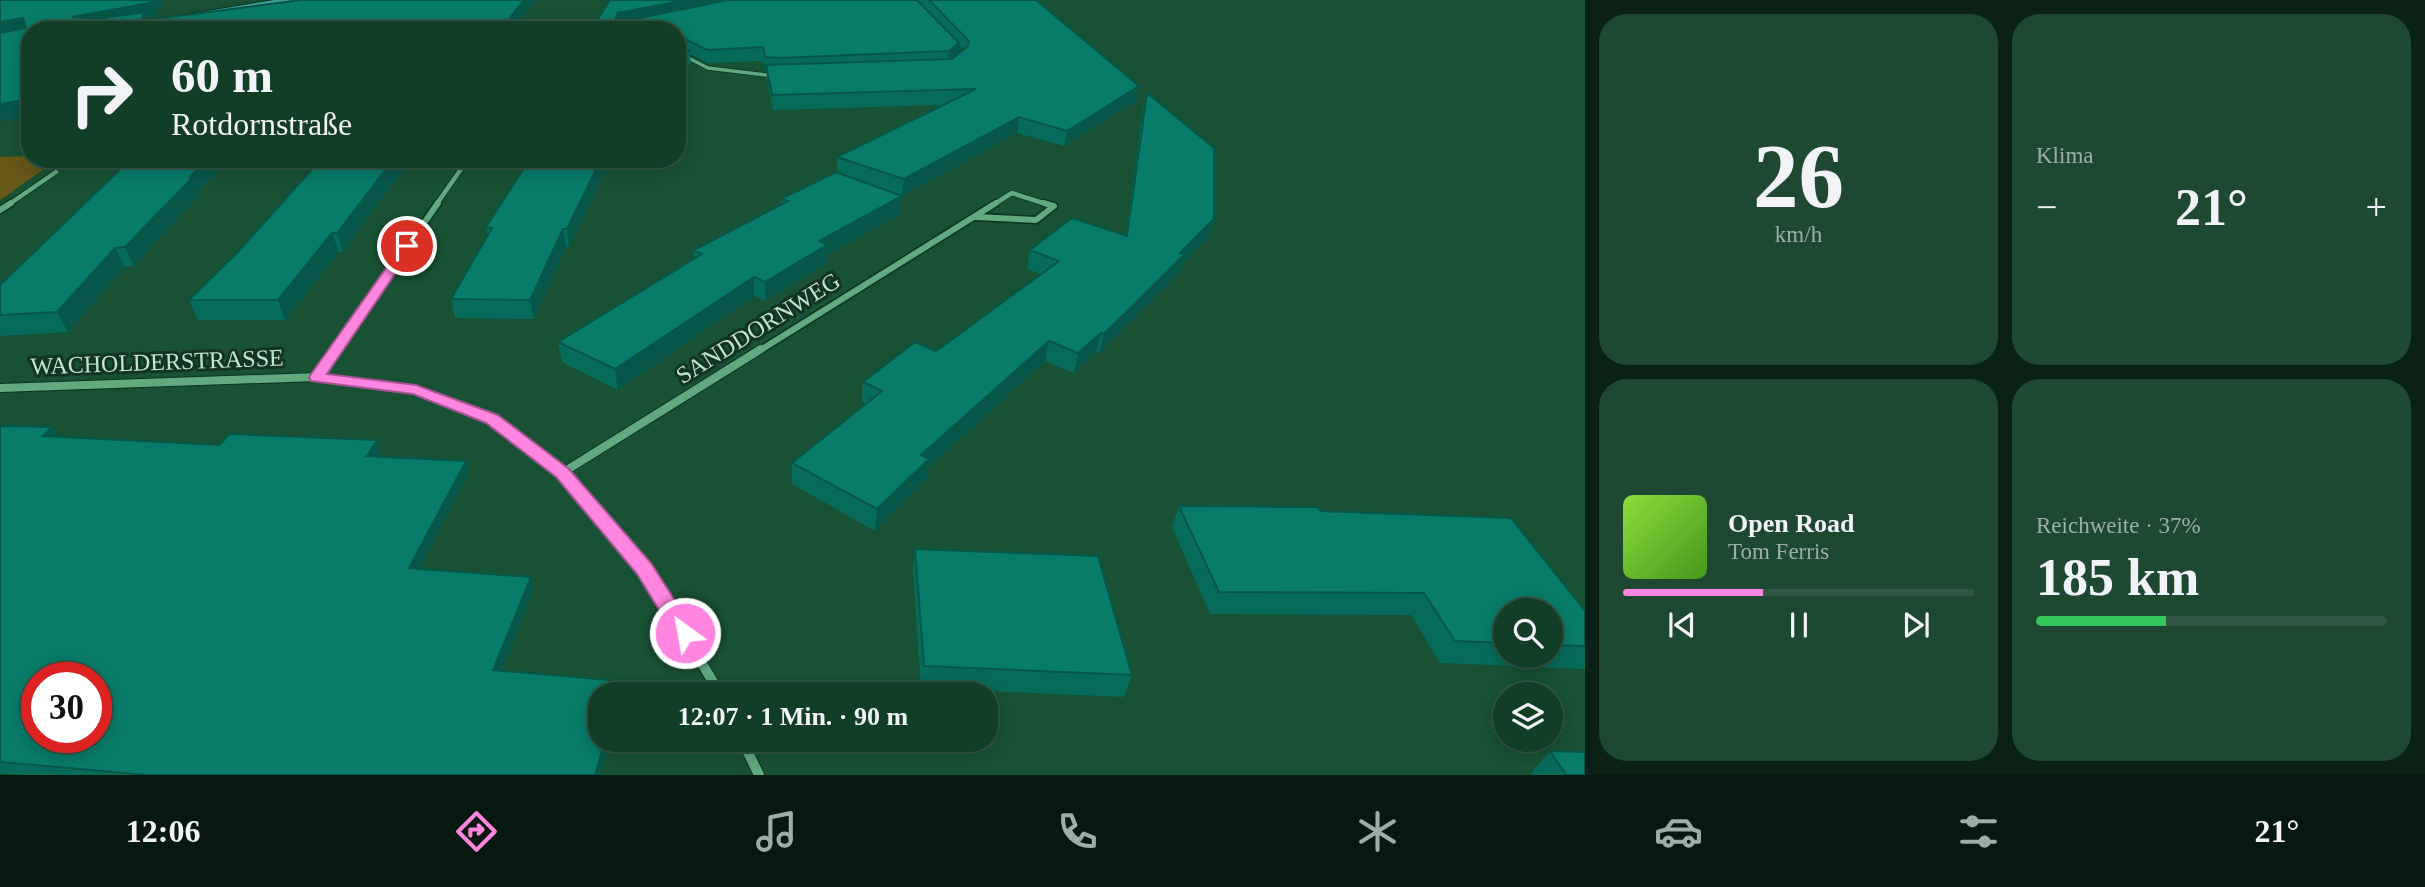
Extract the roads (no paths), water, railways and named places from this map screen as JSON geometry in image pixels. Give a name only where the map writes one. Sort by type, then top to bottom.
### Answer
[{"type":"main road","points":[[177,16],[290,0]]},
{"type":"street","points":[[686,57],[708,68],[779,76]]},
{"type":"street","points":[[317,377],[462,168]]},
{"type":"street","points":[[0,210],[56,172]]},
{"type":"street","name":"SANDDORNWEG","points":[[562,473],[1012,193],[1054,206],[1036,220],[975,217]]},
{"type":"street","name":"WACHOLDERSTRASSE","points":[[0,388],[317,377],[416,389],[492,419],[562,473],[644,568],[713,682]]},
{"type":"street","points":[[748,752],[759,775]]}]
